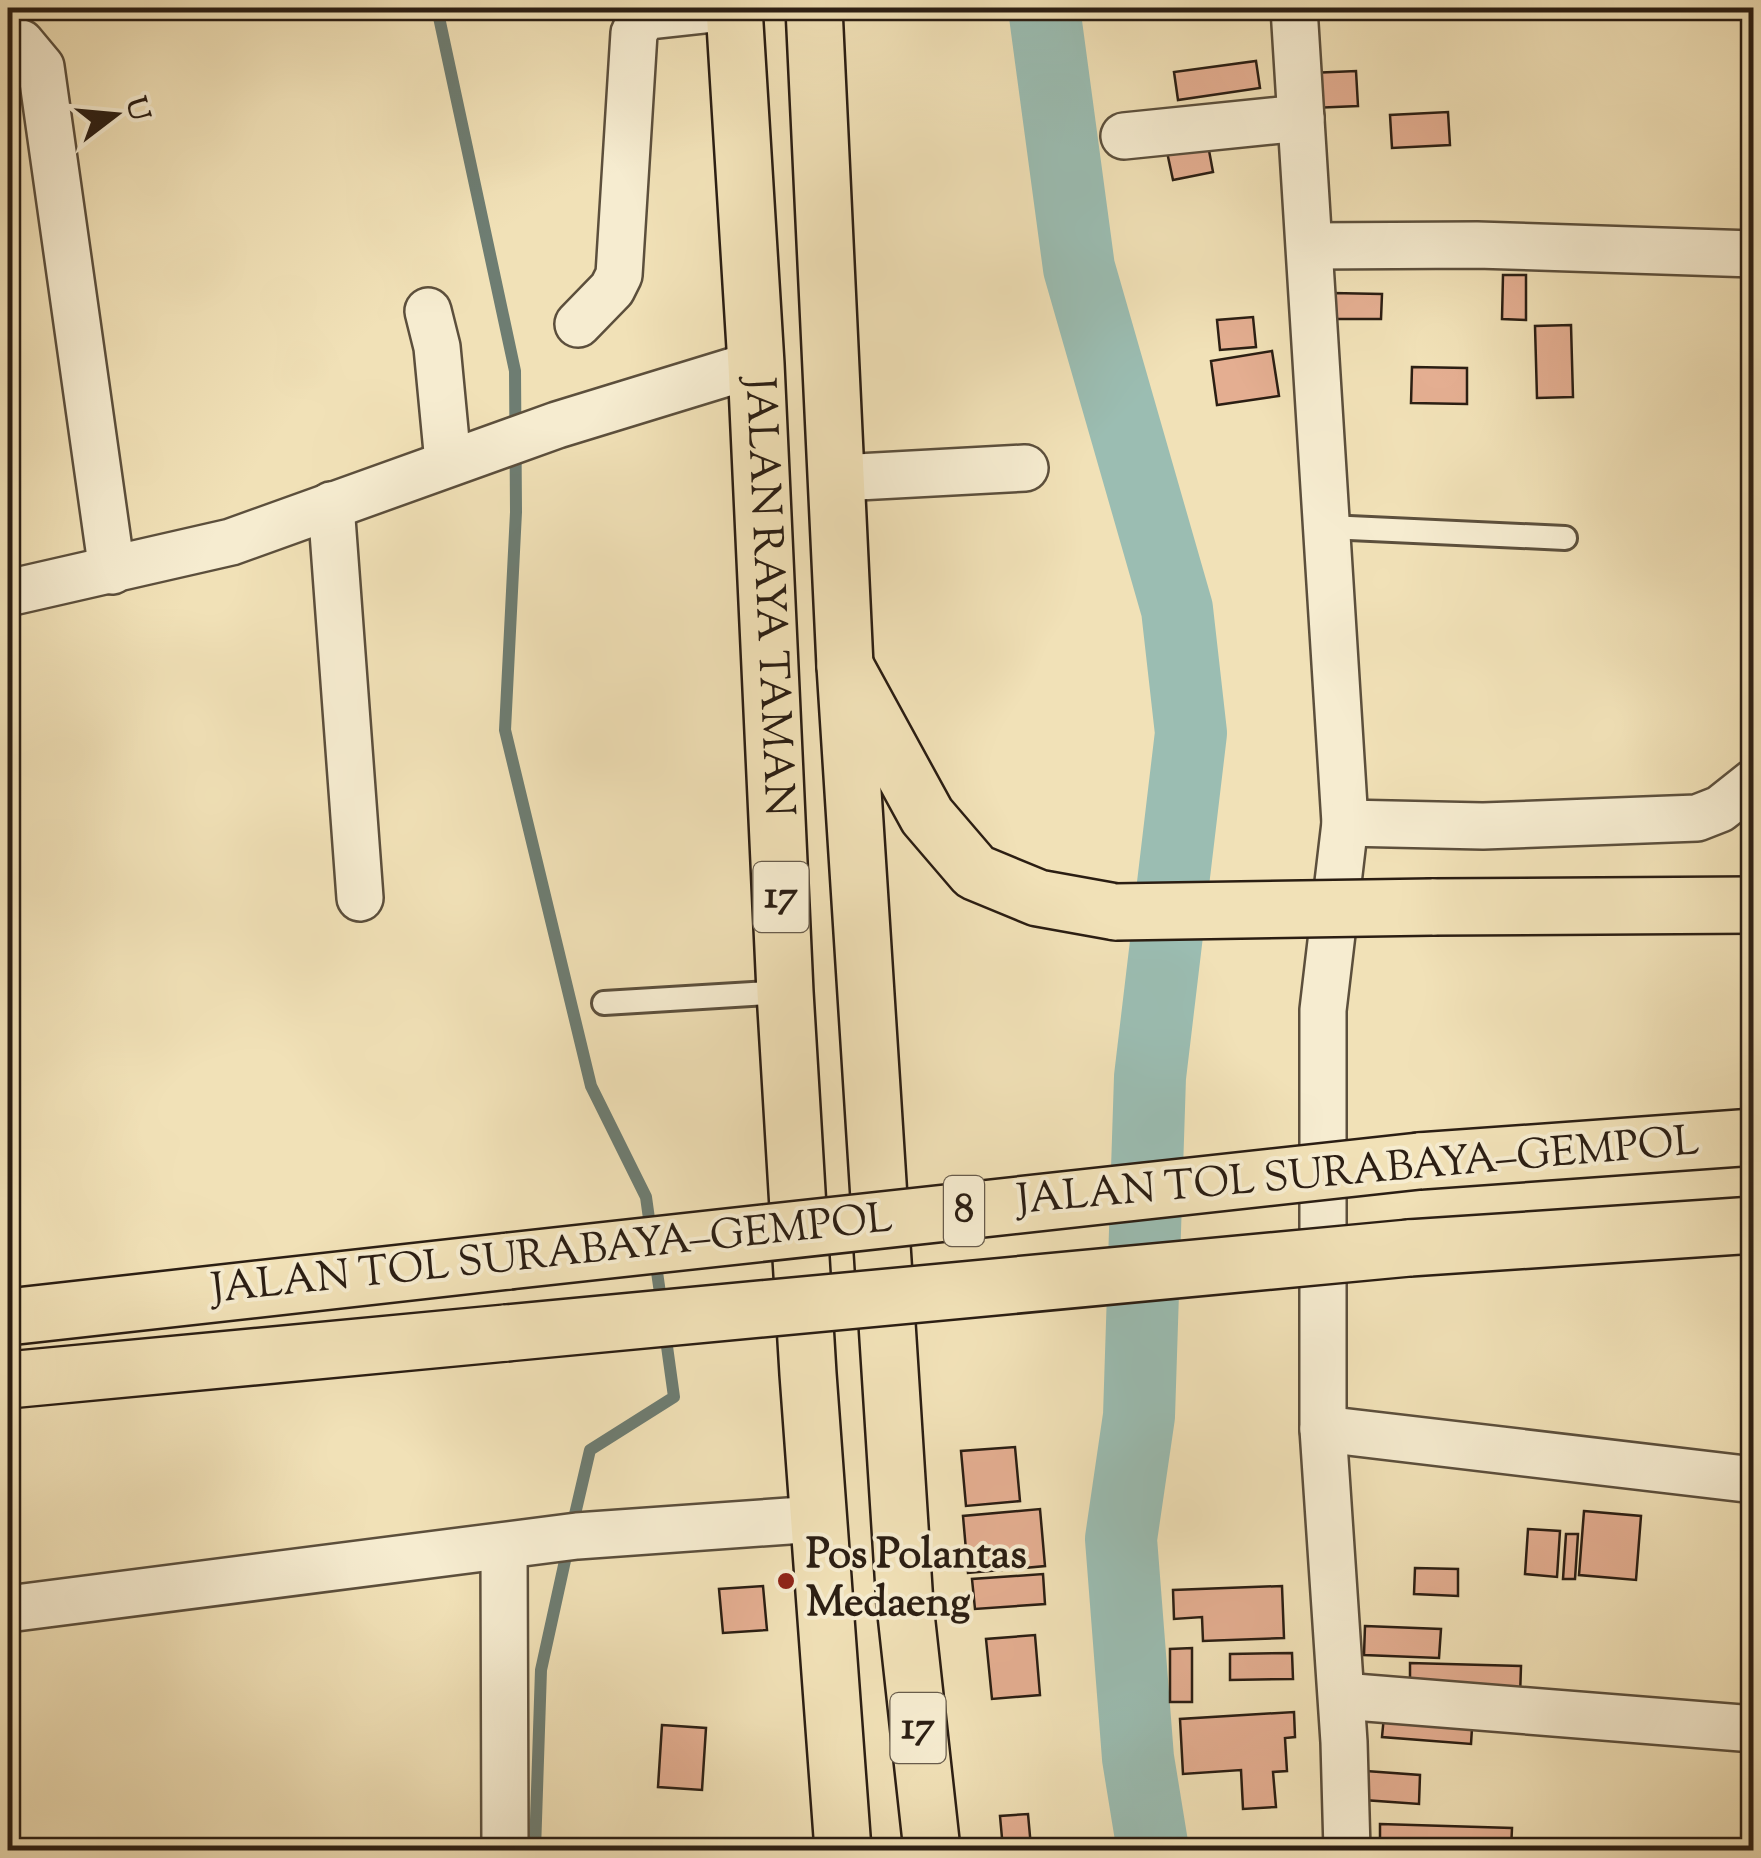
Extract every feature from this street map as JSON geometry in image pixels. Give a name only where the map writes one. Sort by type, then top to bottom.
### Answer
[{"type":"highway","name":"JALAN RAYA TAMAN","points":[[734,8],[756,364],[785,992],[818,1519],[840,1786]]},
{"type":"highway","name":"JALAN RAYA TAMAN","points":[[814,8],[845,666],[905,1605]]},
{"type":"highway","points":[[845,666],[927,816],[975,872],[1038,898],[1116,912],[1754,905]]},
{"type":"highway","points":[[1619,1144],[1754,1120]]},
{"type":"highway","name":"JALAN TOL SURABAYA–GEMPOL","points":[[8,1316],[1419,1160],[1754,1136]]},
{"type":"highway","name":"JALAN TOL SURABAYA–GEMPOL","points":[[8,1380],[1409,1248],[1754,1225]]},
{"type":"highway","points":[[896,1850],[890,1676],[893,1635],[905,1605]]},
{"type":"highway","name":"17","points":[[905,1605],[932,1850]]},
{"type":"highway","points":[[840,1786],[844,1850]]},
{"type":"highway","name":"17","points":[[840,1786],[854,1850]]},
{"type":"street","points":[[578,324],[612,289],[619,275],[634,33],[650,16],[723,8]]},
{"type":"street","points":[[1294,8],[1312,246],[1345,823],[1323,1010],[1323,1430],[1342,1696],[1347,1850]]},
{"type":"street","points":[[8,39],[21,43],[41,67],[112,571]]},
{"type":"street","points":[[1124,136],[1301,118]]},
{"type":"street","points":[[1312,246],[1477,245],[1754,254]]},
{"type":"street","points":[[428,311],[465,457]]},
{"type":"street","points":[[8,593],[231,542],[557,425],[756,364]]},
{"type":"street","points":[[839,478],[1025,468]]},
{"type":"street","points":[[331,506],[360,898]]},
{"type":"street","points":[[1345,823],[1484,826],[1697,818],[1720,809],[1754,782]]},
{"type":"street","points":[[1323,1430],[1754,1480]]},
{"type":"street","points":[[8,1609],[576,1536],[818,1519]]},
{"type":"street","points":[[505,1850],[516,1544]]},
{"type":"street","points":[[1342,1696],[1754,1729]]},
{"type":"lane","points":[[1328,527],[1565,538]]},
{"type":"lane","points":[[604,1003],[785,992]]},
{"type":"building","points":[[1180,8],[1225,8],[1226,14],[1180,16]]},
{"type":"building","points":[[1256,61],[1260,88],[1178,100],[1174,72]]},
{"type":"building","points":[[1356,71],[1358,106],[1312,108],[1310,73]]},
{"type":"building","points":[[1448,112],[1450,145],[1392,148],[1390,115]]},
{"type":"building","points":[[1208,145],[1213,172],[1173,180],[1167,152]]},
{"type":"building","points":[[1503,275],[1526,275],[1526,320],[1502,319]]},
{"type":"building","points":[[1332,293],[1382,294],[1381,319],[1332,319]]},
{"type":"building","points":[[1253,317],[1256,347],[1220,350],[1217,320]]},
{"type":"building","points":[[1571,325],[1573,397],[1537,398],[1535,326]]},
{"type":"building","points":[[1272,351],[1279,396],[1217,405],[1211,361]]},
{"type":"building","points":[[1412,367],[1467,368],[1467,404],[1411,403]]},
{"type":"building","points":[[1015,1447],[1020,1501],[966,1506],[961,1451]]},
{"type":"building","points":[[1040,1509],[1045,1566],[968,1573],[963,1516]]},
{"type":"building","points":[[1584,1511],[1641,1516],[1636,1580],[1579,1575]]},
{"type":"building","points":[[1528,1529],[1560,1531],[1557,1577],[1525,1574]]},
{"type":"building","points":[[1566,1534],[1578,1534],[1575,1579],[1563,1579]]},
{"type":"building","points":[[1415,1568],[1458,1569],[1458,1596],[1414,1594]]},
{"type":"building","points":[[1043,1574],[1045,1604],[975,1609],[972,1579]]},
{"type":"building","points":[[763,1586],[767,1630],[723,1633],[719,1589]]},
{"type":"building","points":[[1282,1586],[1284,1638],[1203,1641],[1202,1617],[1174,1619],[1173,1590]]},
{"type":"building","points":[[1365,1626],[1441,1629],[1439,1658],[1364,1655]]},
{"type":"building","points":[[1035,1635],[1040,1695],[992,1699],[986,1639]]},
{"type":"building","points":[[1192,1648],[1192,1702],[1170,1702],[1170,1649]]},
{"type":"building","points":[[1292,1653],[1293,1679],[1230,1680],[1230,1654]]},
{"type":"building","points":[[1410,1663],[1521,1666],[1520,1697],[1410,1695]]},
{"type":"building","points":[[1385,1705],[1473,1712],[1471,1744],[1382,1737]]},
{"type":"building","points":[[1294,1712],[1295,1737],[1285,1738],[1287,1771],[1273,1772],[1276,1807],[1243,1809],[1241,1770],[1183,1774],[1180,1719]]},
{"type":"building","points":[[662,1725],[706,1728],[702,1790],[658,1787]]},
{"type":"building","points":[[1366,1771],[1420,1775],[1419,1804],[1364,1800]]},
{"type":"building","points":[[1028,1814],[1031,1847],[1003,1849],[1000,1816]]},
{"type":"building","points":[[1380,1824],[1512,1828],[1511,1850],[1380,1850]]},
{"type":"waterway","points":[[437,8],[515,371],[516,512],[505,730],[591,1086],[646,1197],[651,1233]]},
{"type":"waterway","points":[[1044,8],[1079,268],[1177,609],[1191,733],[1150,1077],[1139,1416],[1121,1539],[1138,1758],[1153,1850]]},
{"type":"waterway","points":[[655,1258],[662,1307]]},
{"type":"waterway","points":[[572,1527],[590,1450],[674,1397],[665,1332]]},
{"type":"waterway","points":[[535,1850],[541,1670],[568,1547]]},
{"type":"place","name":"Pos Polantas Medaeng","points":[[786,1581]]}]
